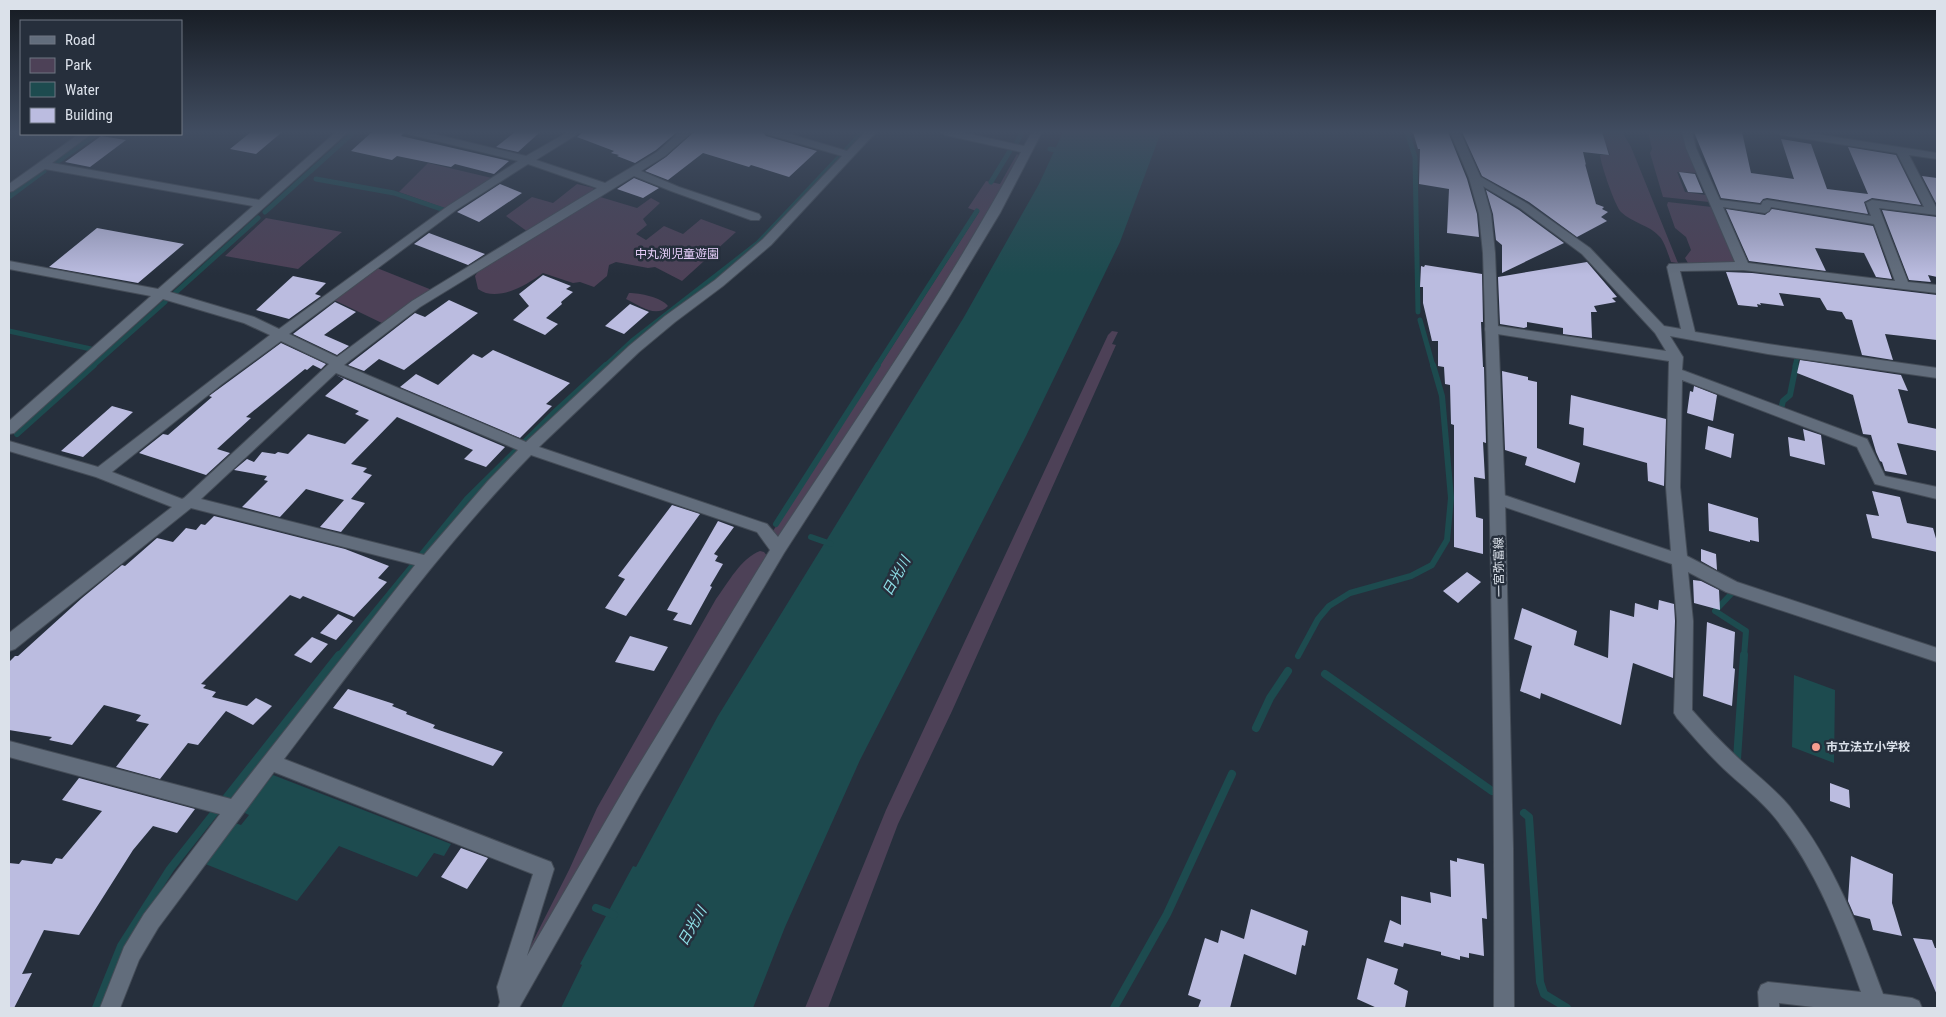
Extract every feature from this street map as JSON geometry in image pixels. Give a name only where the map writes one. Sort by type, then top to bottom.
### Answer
[{"type":"street","points":[[9,189],[22,179]]},
{"type":"street","points":[[128,179],[262,204]]},
{"type":"street","points":[[12,423],[290,179]]},
{"type":"street","points":[[100,473],[216,381],[479,189],[495,179]]},
{"type":"street","points":[[583,179],[604,187]]},
{"type":"street","points":[[10,640],[187,504],[336,365],[416,304],[617,179]]},
{"type":"street","points":[[652,179],[755,217]]},
{"type":"street","points":[[110,1008],[131,954],[150,921],[227,806],[270,762],[420,560],[469,512],[524,447],[634,349],[670,319],[719,283],[767,242],[821,179]]},
{"type":"street","points":[[509,1005],[635,787],[779,549],[942,298],[1011,179]]},
{"type":"street","name":"一宮弥富線","points":[[1475,179],[1485,214],[1489,253],[1498,499],[1504,848],[1504,1008]]},
{"type":"street","points":[[1478,179],[1524,206],[1586,251],[1660,330],[1676,357],[1673,487],[1686,620],[1683,713],[1722,756],[1756,785],[1782,812],[1800,838],[1849,930],[1876,1004]]},
{"type":"street","points":[[1705,179],[1743,266]]},
{"type":"street","points":[[1917,179],[1934,211]]},
{"type":"street","points":[[1715,203],[1765,209],[1767,203],[1879,221]]},
{"type":"street","points":[[1903,286],[1872,203],[1934,211]]},
{"type":"street","points":[[9,265],[161,294],[249,320],[336,365],[524,447],[762,528],[779,549]]},
{"type":"street","points":[[1689,334],[1673,266],[1743,266],[1937,289]]},
{"type":"street","points":[[1491,329],[1676,357]]},
{"type":"street","points":[[1660,330],[1768,349],[1937,373]]},
{"type":"street","points":[[1676,373],[1714,384],[1821,430],[1862,444],[1880,480],[1937,493]]},
{"type":"street","points":[[9,446],[100,473],[187,504],[420,560]]},
{"type":"street","points":[[1498,499],[1680,560],[1732,588],[1937,655]]},
{"type":"street","points":[[9,749],[227,806]]},
{"type":"street","points":[[270,762],[544,870],[507,987],[509,1005]]},
{"type":"street","points":[[1769,1008],[1768,992],[1912,1008]]},
{"type":"green space","points":[[412,179],[490,179],[447,209],[399,192]]},
{"type":"green space","points":[[1003,179],[1006,179],[939,293],[782,535],[775,535],[773,531],[979,212],[968,208],[986,181],[1000,184]]},
{"type":"green space","points":[[1607,179],[1644,179],[1678,263],[1671,262],[1663,242],[1656,233],[1621,212]]},
{"type":"green space","points":[[1658,179],[1680,179],[1685,192],[1706,195],[1709,202],[1663,197]]},
{"type":"green space","points":[[577,184],[594,188],[591,193],[528,232],[506,216],[532,197],[553,203]]},
{"type":"green space","name":"中丸渕児童遊園","points":[[597,196],[637,208],[651,198],[660,203],[643,219],[647,225],[636,234],[646,240],[664,226],[683,234],[701,219],[736,232],[682,281],[655,267],[648,268],[616,262],[609,265],[607,276],[594,287],[580,282],[573,283],[543,273],[529,283],[512,291],[494,294],[478,289],[475,276],[479,270]]},
{"type":"green space","points":[[1668,202],[1712,207],[1737,263],[1688,263],[1685,258],[1691,250],[1686,237],[1675,228],[1667,205]]},
{"type":"green space","points":[[266,218],[342,232],[298,269],[225,256]]},
{"type":"green space","points":[[377,268],[432,290],[384,324],[332,299]]},
{"type":"green space","points":[[629,293],[655,298],[668,306],[658,311],[647,310],[626,299]]},
{"type":"green space","points":[[1112,331],[1118,332],[1112,344],[1116,345],[952,711],[898,824],[828,1008],[805,1008],[886,810],[1108,335]]},
{"type":"green space","points":[[760,551],[764,552],[768,557],[524,966],[530,947],[569,870],[597,808],[716,599],[741,565],[753,554]]},
{"type":"water","name":"日光川","points":[[1041,179],[1143,179],[1120,242],[1026,436],[860,760],[785,927],[753,1008],[561,1008],[582,965],[580,964],[633,866],[636,867],[718,716],[964,317]]},
{"type":"water","points":[[1794,675],[1835,690],[1834,763],[1792,747]]},
{"type":"water","points":[[273,775],[451,844],[444,856],[434,853],[417,877],[339,846],[297,901],[203,863],[235,823],[241,825],[249,815],[243,812]]},
{"type":"building","points":[[632,179],[638,179],[659,188],[643,198],[617,189]]},
{"type":"building","points":[[1419,179],[1467,179],[1477,214],[1479,237],[1447,233],[1449,189],[1419,184]]},
{"type":"building","points":[[1488,179],[1589,179],[1596,204],[1604,207],[1602,209],[1608,212],[1601,217],[1607,221],[1577,237],[1529,202]]},
{"type":"building","points":[[1682,179],[1697,179],[1703,193],[1688,192]]},
{"type":"building","points":[[1713,179],[1824,179],[1827,189],[1868,194],[1862,179],[1908,179],[1921,205],[1872,198],[1864,202],[1868,214],[1767,198],[1763,199],[1760,203],[1721,198]]},
{"type":"building","points":[[1924,179],[1937,179],[1937,205]]},
{"type":"building","points":[[500,184],[522,193],[479,222],[457,212]]},
{"type":"building","points":[[1486,190],[1519,210],[1564,243],[1502,273],[1502,245],[1496,240],[1493,214]]},
{"type":"building","points":[[1726,209],[1765,215],[1772,209],[1873,226],[1892,279],[1876,277],[1864,253],[1815,248],[1826,271],[1749,261]]},
{"type":"building","points":[[1882,210],[1937,217],[1937,277],[1928,275],[1931,282],[1909,280]]},
{"type":"building","points":[[97,228],[184,244],[138,283],[49,267]]},
{"type":"building","points":[[429,233],[485,254],[468,265],[414,244]]},
{"type":"building","points":[[1587,262],[1617,297],[1612,298],[1616,302],[1594,306],[1597,312],[1591,312],[1592,338],[1563,334],[1563,328],[1527,322],[1527,327],[1524,328],[1500,324],[1498,277]]},
{"type":"building","points":[[1425,265],[1482,274],[1483,322],[1481,322],[1486,443],[1483,442],[1485,479],[1474,477],[1476,517],[1483,519],[1483,554],[1454,547],[1454,425],[1451,424],[1450,385],[1445,384],[1444,367],[1438,366],[1438,341],[1432,341],[1423,303],[1423,287],[1420,287],[1421,266],[1424,267]]},
{"type":"building","points":[[1726,272],[1752,273],[1937,295],[1937,340],[1885,334],[1893,360],[1862,355],[1852,320],[1846,319],[1842,312],[1827,310],[1820,298],[1779,293],[1784,306],[1760,303],[1761,305],[1757,304],[1758,307],[1738,305]]},
{"type":"building","points":[[543,275],[571,286],[566,289],[573,292],[546,318],[558,324],[545,335],[513,320],[529,306],[519,294]]},
{"type":"building","points":[[293,276],[326,283],[315,294],[321,296],[289,319],[256,310]]},
{"type":"building","points":[[449,300],[478,313],[404,370],[379,359],[364,371],[348,365],[415,313],[425,317]]},
{"type":"building","points":[[335,302],[356,312],[324,335],[349,346],[337,355],[293,334]]},
{"type":"building","points":[[630,304],[649,312],[624,334],[605,326]]},
{"type":"building","points":[[281,343],[326,364],[321,369],[313,365],[307,370],[305,369],[246,417],[251,418],[217,449],[230,453],[206,475],[139,453],[163,434],[168,435],[212,397],[209,396]]},
{"type":"building","points":[[493,350],[570,383],[546,404],[552,406],[520,438],[400,387],[416,374],[438,385],[473,354],[482,358]]},
{"type":"building","points":[[1800,360],[1901,375],[1908,391],[1898,389],[1908,423],[1937,429],[1937,451],[1897,443],[1907,475],[1885,471],[1876,452],[1871,435],[1863,434],[1853,395],[1797,373]]},
{"type":"building","points":[[1502,371],[1528,377],[1528,380],[1537,382],[1537,448],[1580,463],[1575,483],[1525,465],[1527,457],[1505,450]]},
{"type":"building","points":[[336,375],[505,447],[486,467],[464,459],[473,450],[397,417],[351,464],[367,468],[363,472],[372,475],[351,499],[365,503],[341,532],[320,527],[344,500],[306,489],[280,517],[242,507],[268,481],[264,480],[267,476],[234,470],[247,459],[254,462],[262,452],[288,454],[308,434],[345,444],[369,420],[355,414],[359,411],[325,396],[344,379]]},
{"type":"building","points":[[1694,386],[1717,395],[1713,421],[1687,413],[1690,391],[1693,392]]},
{"type":"building","points":[[1571,395],[1666,419],[1664,486],[1648,481],[1647,463],[1583,445],[1584,428],[1569,424]]},
{"type":"building","points":[[112,406],[133,412],[83,457],[61,451]]},
{"type":"building","points":[[1708,426],[1734,434],[1731,458],[1705,449]]},
{"type":"building","points":[[1803,429],[1821,435],[1825,465],[1790,456],[1788,437],[1805,441]]},
{"type":"building","points":[[1872,491],[1900,497],[1907,523],[1933,528],[1937,542],[1937,552],[1872,538],[1866,514],[1879,516]]},
{"type":"building","points":[[1708,503],[1758,518],[1759,542],[1750,540],[1750,542],[1709,531]]},
{"type":"building","points":[[672,505],[700,514],[626,616],[605,608],[625,579],[618,576]]},
{"type":"building","points":[[214,516],[345,549],[389,566],[378,578],[387,582],[354,617],[303,596],[300,599],[290,595],[201,684],[206,685],[203,688],[216,692],[212,697],[247,706],[256,698],[272,706],[253,725],[226,711],[198,745],[188,743],[160,779],[116,767],[149,724],[136,721],[141,715],[104,705],[72,745],[49,740],[52,737],[9,730],[9,662],[82,598],[122,565],[125,566],[157,538],[173,542],[186,528],[196,530],[201,524],[205,525]]},
{"type":"building","points":[[718,521],[734,527],[714,554],[718,556],[715,561],[723,564],[691,625],[673,620],[678,613],[667,610]]},
{"type":"building","points":[[1701,549],[1716,554],[1717,570],[1701,561]]},
{"type":"building","points":[[1467,572],[1481,582],[1458,603],[1443,591]]},
{"type":"building","points":[[1693,580],[1701,581],[1719,590],[1720,610],[1694,603]]},
{"type":"building","points":[[1659,600],[1674,604],[1673,678],[1633,663],[1621,725],[1541,693],[1540,699],[1520,691],[1532,646],[1514,639],[1522,608],[1577,631],[1574,645],[1608,658],[1610,610],[1634,617],[1635,603],[1658,610]]},
{"type":"building","points":[[338,614],[353,621],[336,640],[320,633]]},
{"type":"building","points":[[1707,622],[1735,632],[1732,706],[1703,696]]},
{"type":"building","points":[[630,636],[668,647],[654,671],[615,662]]},
{"type":"building","points":[[312,637],[328,644],[311,663],[294,655]]},
{"type":"building","points":[[348,689],[394,704],[392,706],[407,712],[406,714],[435,725],[433,728],[503,752],[493,766],[333,708]]},
{"type":"building","points":[[79,778],[195,809],[177,833],[153,826],[133,850],[79,935],[44,930],[22,974],[32,973],[14,1008],[9,1008],[9,863],[19,864],[22,860],[52,864],[56,858],[62,859],[102,811],[62,800]]},
{"type":"building","points":[[1830,783],[1849,790],[1850,808],[1830,801]]},
{"type":"building","points":[[461,848],[488,858],[467,889],[441,877]]},
{"type":"building","points":[[1851,856],[1893,874],[1892,903],[1902,936],[1873,930],[1870,919],[1854,915],[1848,901]]},
{"type":"building","points":[[1457,858],[1484,864],[1487,919],[1482,918],[1484,956],[1469,953],[1469,958],[1460,956],[1460,960],[1441,955],[1441,952],[1404,943],[1403,947],[1384,942],[1390,920],[1401,925],[1401,896],[1431,903],[1430,892],[1451,897],[1450,860],[1457,862]]},
{"type":"building","points":[[1251,909],[1308,931],[1305,946],[1302,945],[1296,975],[1244,954],[1230,1008],[1198,1008],[1201,1000],[1188,995],[1205,938],[1218,943],[1221,930],[1244,939]]},
{"type":"building","points":[[1913,938],[1932,940],[1935,948],[1937,948],[1937,995]]},
{"type":"building","points":[[1367,958],[1398,969],[1394,984],[1408,991],[1405,1008],[1377,1008],[1357,999]]},
{"type":"waterway","points":[[9,197],[33,179]]},
{"type":"waterway","points":[[265,212],[301,179]]},
{"type":"waterway","points":[[319,179],[394,193],[444,210]]},
{"type":"waterway","points":[[605,366],[632,341],[758,243],[818,179]]},
{"type":"waterway","points":[[1415,179],[1418,312]]},
{"type":"waterway","points":[[877,366],[977,211]]},
{"type":"waterway","points":[[175,293],[258,218]]},
{"type":"waterway","points":[[93,366],[165,302]]},
{"type":"waterway","points":[[1420,320],[1433,366]]},
{"type":"waterway","points":[[9,331],[91,349]]},
{"type":"waterway","points":[[1795,366],[1797,358]]},
{"type":"waterway","points":[[17,434],[94,365]]},
{"type":"waterway","points":[[338,657],[467,499],[556,411],[606,365]]},
{"type":"waterway","points":[[776,524],[878,365]]},
{"type":"waterway","points":[[1298,656],[1318,619],[1329,606],[1350,593],[1411,576],[1432,565],[1447,540],[1451,498],[1442,396],[1433,365]]},
{"type":"waterway","points":[[1781,409],[1783,401],[1790,395],[1796,365]]},
{"type":"waterway","points":[[811,537],[831,544]]},
{"type":"waterway","points":[[1732,593],[1715,611],[1746,631],[1744,657]]},
{"type":"waterway","points":[[96,1008],[121,946],[170,869],[339,655]]},
{"type":"waterway","points":[[1737,759],[1744,655]]},
{"type":"waterway","points":[[1256,728],[1270,698],[1288,671]]},
{"type":"waterway","points":[[1325,674],[1492,791]]},
{"type":"waterway","points":[[1114,1008],[1167,914],[1232,774]]},
{"type":"waterway","points":[[1524,813],[1529,817],[1540,982],[1544,994],[1567,1008]]},
{"type":"waterway","points":[[596,908],[614,915]]},
{"type":"place","name":"市立法立小学校","points":[[1816,747]]}]
